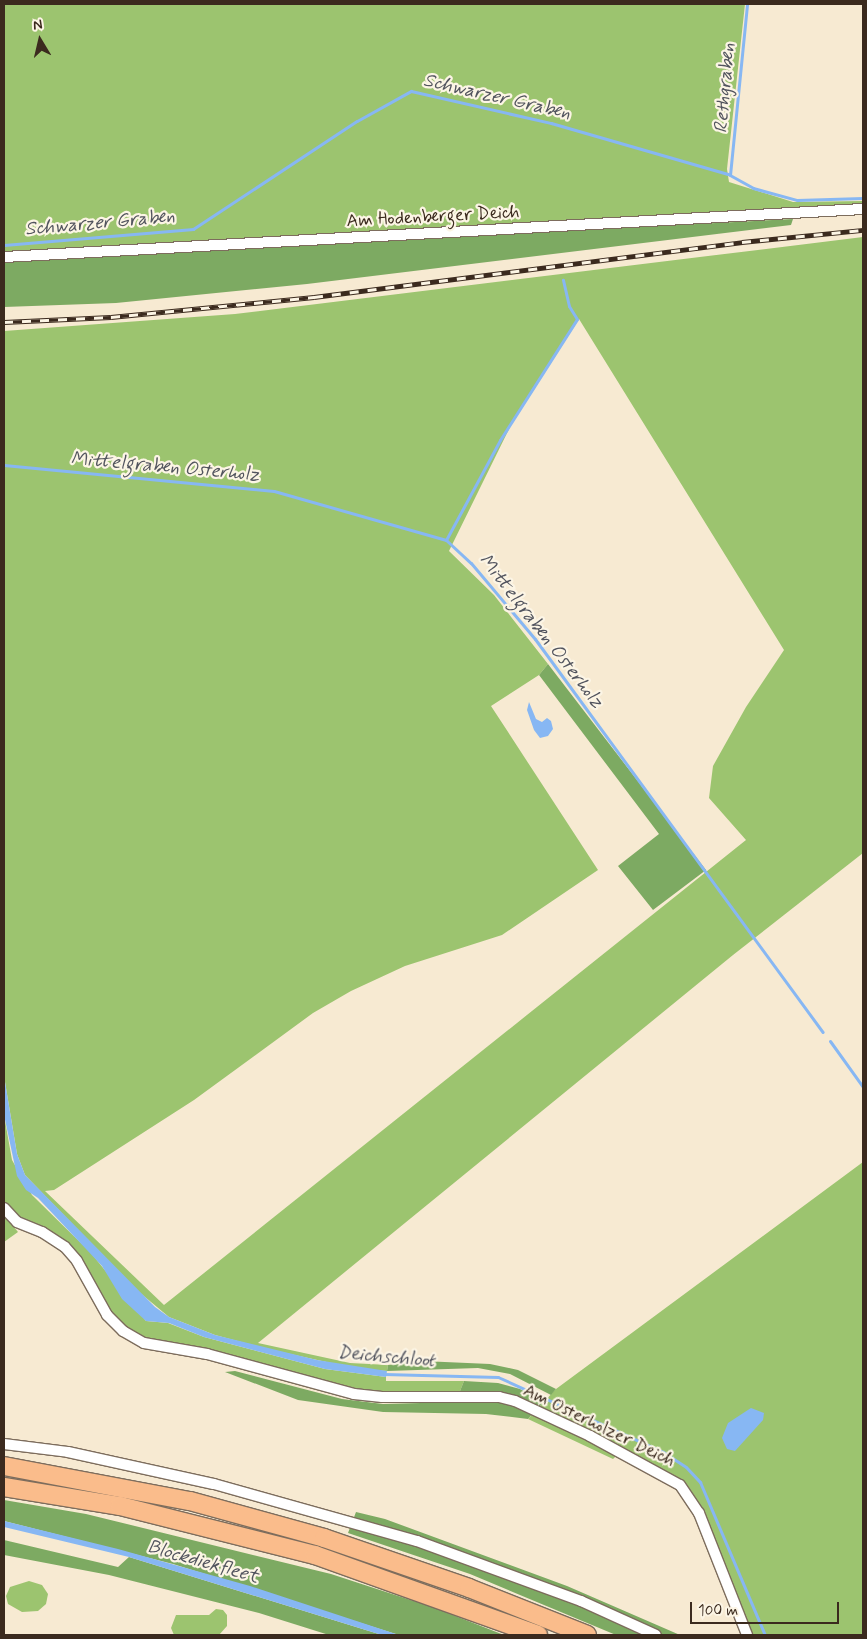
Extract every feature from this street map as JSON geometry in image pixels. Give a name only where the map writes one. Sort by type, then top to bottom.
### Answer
[{"type":"highway","points":[[4,1466],[190,1501],[316,1535],[469,1588],[587,1635]]},
{"type":"highway","points":[[4,1486],[129,1508],[315,1555],[538,1635]]},
{"type":"street","name":"Am Hodenberger Deich","points":[[4,258],[863,209]]},
{"type":"street","name":"Am Osterholzer Deich","points":[[4,1208],[17,1222],[42,1232],[65,1247],[77,1261],[107,1315],[123,1331],[144,1343],[207,1354],[354,1394],[382,1397],[499,1397],[515,1401],[590,1436],[680,1485],[699,1514],[747,1635]]},
{"type":"street","points":[[4,1444],[68,1452],[214,1484],[418,1541],[581,1601],[656,1635]]},
{"type":"green space","points":[[4,4],[745,4],[727,169],[729,182],[793,202],[863,201],[863,204],[4,252]]},
{"type":"green space","points":[[793,219],[791,225],[307,284],[116,303],[4,307],[4,260]]},
{"type":"green space","points":[[863,237],[863,853],[733,955],[258,1343],[350,1363],[388,1365],[387,1371],[358,1369],[263,1348],[215,1335],[169,1317],[133,1287],[25,1175],[17,1154],[4,1076],[4,331],[235,314]],"holes":[[[579,319],[784,650],[746,707],[713,766],[709,798],[746,840],[164,1305],[45,1191],[54,1190],[194,1100],[313,1013],[351,991],[405,966],[502,935],[598,870],[491,706],[539,675],[548,664],[494,595],[449,551],[510,427]]]},
{"type":"green space","points":[[548,664],[706,870],[653,910],[618,866],[659,834],[539,675]]},
{"type":"green space","points":[[4,1115],[12,1160],[32,1195],[91,1253],[146,1321],[168,1323],[204,1337],[325,1369],[386,1377],[386,1381],[464,1381],[460,1391],[372,1392],[153,1341],[135,1334],[118,1322],[87,1271],[17,1216],[4,1201]]},
{"type":"green space","points":[[863,1162],[863,1635],[753,1635],[709,1524],[684,1481],[623,1449],[613,1459],[528,1419],[556,1389]]},
{"type":"green space","points":[[4,1215],[18,1232],[4,1242]]},
{"type":"green space","points":[[422,1361],[490,1364],[518,1370],[556,1389],[551,1395],[510,1374],[478,1368],[387,1371],[388,1365]]},
{"type":"green space","points":[[235,1371],[342,1399],[383,1404],[495,1401],[533,1413],[528,1419],[486,1414],[383,1412],[298,1400],[225,1372]]},
{"type":"green space","points":[[464,1381],[498,1383],[520,1389],[544,1402],[539,1407],[505,1393],[460,1391]]},
{"type":"green space","points":[[4,1500],[86,1514],[331,1574],[435,1608],[504,1635],[399,1635],[173,1564],[4,1521]]},
{"type":"green space","points":[[356,1512],[385,1519],[567,1586],[680,1635],[616,1635],[470,1574],[348,1533]]},
{"type":"green space","points":[[4,1540],[118,1567],[129,1557],[382,1635],[329,1635],[259,1613],[109,1575],[4,1555]]},
{"type":"green space","points":[[29,1581],[42,1585],[48,1594],[46,1604],[38,1611],[22,1612],[8,1604],[6,1596],[10,1587]]},
{"type":"green space","points":[[216,1609],[223,1610],[227,1615],[227,1626],[219,1635],[174,1635],[171,1628],[176,1615],[209,1615]]},
{"type":"water","points":[[529,702],[536,719],[542,722],[547,718],[551,721],[553,729],[548,736],[540,738],[534,730],[527,710]]},
{"type":"water","points":[[4,1076],[17,1154],[25,1175],[155,1307],[169,1317],[215,1335],[317,1360],[387,1371],[386,1377],[325,1369],[204,1337],[169,1323],[146,1321],[122,1299],[102,1266],[38,1198],[26,1190],[17,1176],[4,1115]]},
{"type":"water","points":[[751,1408],[764,1413],[763,1420],[735,1451],[727,1449],[722,1438],[728,1423]]},
{"type":"water","points":[[4,1521],[118,1549],[250,1586],[399,1635],[382,1635],[129,1557],[4,1527]]},
{"type":"waterway","name":"Rethgraben","points":[[730,175],[747,4]]},
{"type":"waterway","name":"Schwarzer Graben","points":[[4,245],[193,229],[357,121],[411,91],[551,123],[728,174],[753,188],[797,200],[863,198]]},
{"type":"waterway","points":[[446,540],[500,440],[577,319],[569,306],[563,280]]},
{"type":"waterway","name":"Mittelgraben Osterholz","points":[[4,465],[274,491],[446,540],[471,563],[535,639],[823,1032]]},
{"type":"waterway","name":"Mittelgraben Osterholz","points":[[830,1041],[863,1087]]},
{"type":"waterway","name":"Deichschloot","points":[[384,1374],[498,1377],[663,1452],[686,1467],[700,1482],[765,1635]]},
{"type":"railway","points":[[4,322],[111,317],[314,297],[742,242],[863,230]]},
{"type":"water label","name":"Blockdiekfleet","points":[[203,1562]]}]
